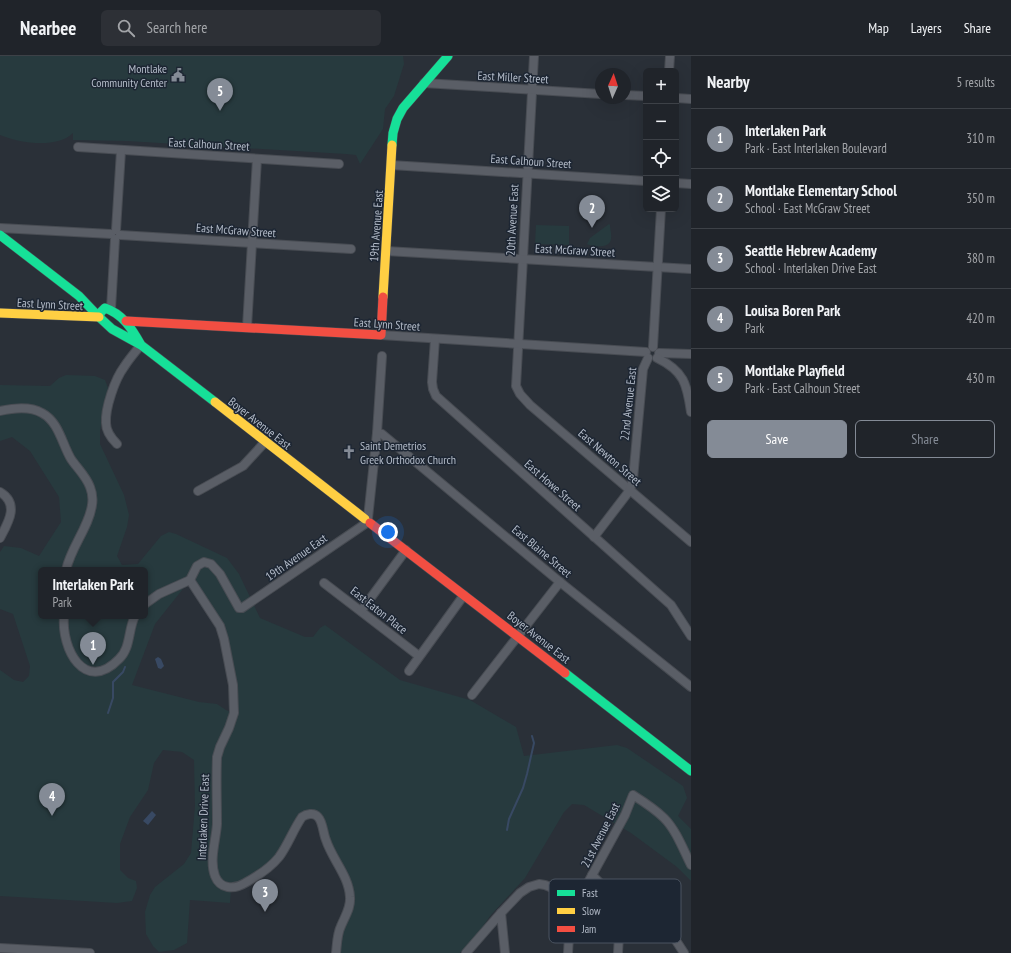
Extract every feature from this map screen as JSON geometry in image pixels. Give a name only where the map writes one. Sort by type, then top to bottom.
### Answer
[{"type":"street","name":"19th Avenue East","points":[[381,336],[393,134],[402,108],[448,56]]},
{"type":"street","name":"20th Avenue East","points":[[516,386],[534,56]]},
{"type":"street","points":[[669,68],[670,56]]},
{"type":"street","name":"East Miller Street","points":[[424,83],[595,94]]},
{"type":"street","points":[[631,95],[643,96]]},
{"type":"street","points":[[679,98],[691,99]]},
{"type":"street","name":"East Calhoun Street","points":[[78,147],[120,151],[340,164]]},
{"type":"street","points":[[110,309],[120,151]]},
{"type":"street","points":[[247,328],[256,159]]},
{"type":"street","name":"East Calhoun Street","points":[[391,165],[643,181]]},
{"type":"street","points":[[679,183],[691,184]]},
{"type":"street","name":"22nd Avenue East","points":[[594,537],[630,490],[633,478],[643,369],[653,353],[661,212]]},
{"type":"street","name":"East McGraw Street","points":[[0,228],[351,249]]},
{"type":"street","points":[[0,235],[79,296],[99,317]]},
{"type":"street","name":"East McGraw Street","points":[[386,251],[691,269]]},
{"type":"street","points":[[79,296],[110,309]]},
{"type":"street","points":[[62,316],[71,314],[76,310],[79,302],[79,296]]},
{"type":"street","points":[[99,317],[102,310],[105,308],[110,309]]},
{"type":"street","name":"Boyer Avenue East","points":[[110,309],[126,321],[141,345]]},
{"type":"street","name":"East Lynn Street","points":[[0,313],[99,317]]},
{"type":"street","name":"Boyer Avenue East","points":[[99,317],[103,322],[141,345],[691,771]]},
{"type":"street","points":[[119,332],[126,329],[126,321]]},
{"type":"street","name":"East Lynn Street","points":[[126,321],[653,353],[691,354]]},
{"type":"street","name":"East Howe Street","points":[[435,339],[432,382],[436,396],[671,605],[691,636]]},
{"type":"street","points":[[117,444],[111,438],[106,423],[109,403],[113,389],[123,368],[141,345]]},
{"type":"street","points":[[653,353],[673,366],[680,373],[688,390],[691,412]]},
{"type":"street","points":[[367,521],[377,433],[382,356]]},
{"type":"street","name":"East Newton Street","points":[[516,386],[520,394],[530,404],[691,542]]},
{"type":"street","points":[[0,411],[26,409],[36,410],[48,416],[57,430],[71,459],[90,487],[92,497],[90,514],[73,549],[67,567]]},
{"type":"street","name":"East Blaine Street","points":[[377,433],[382,434],[560,582],[691,687]]},
{"type":"street","points":[[198,491],[243,466],[265,442]]},
{"type":"street","points":[[0,492],[8,499],[11,511],[10,520],[0,538]]},
{"type":"street","name":"19th Avenue East","points":[[190,580],[200,563],[204,562],[211,564],[220,574],[240,608],[247,605],[367,521]]},
{"type":"street","points":[[361,611],[406,550]]},
{"type":"street","points":[[148,602],[159,594],[190,580]]},
{"type":"street","name":"Interlaken Drive East","points":[[190,580],[220,626],[233,686],[234,713],[217,757],[216,827],[213,854],[214,875],[224,886],[230,888],[246,883],[278,858],[305,814],[315,814],[321,822],[331,854],[346,878],[350,896],[350,905],[339,932],[336,953]]},
{"type":"street","points":[[472,695],[560,582]]},
{"type":"street","name":"East Eaton Place","points":[[324,583],[419,656]]},
{"type":"street","points":[[409,671],[464,595]]},
{"type":"street","points":[[64,619],[64,632],[69,651],[81,667],[92,671],[106,669],[120,658],[125,651],[134,619]]},
{"type":"street","name":"21st Avenue East","points":[[590,879],[625,815],[633,795],[668,822],[691,865]]},
{"type":"street","points":[[592,875],[596,879]]},
{"type":"street","points":[[466,953],[520,893],[528,887],[539,884],[549,887]]},
{"type":"street","points":[[501,913],[505,953]]},
{"type":"street","name":"21st Avenue East","points":[[568,953],[569,943]]},
{"type":"street","points":[[618,953],[619,943]]},
{"type":"street","points":[[678,943],[684,953]]},
{"type":"street","points":[[0,948],[39,952],[90,953]]},
{"type":"green space","points":[[0,56],[403,56],[404,64],[394,96],[385,109],[383,129],[360,164],[356,155],[127,141],[73,140],[73,133],[66,138],[48,143],[27,142],[8,138],[0,135]]},
{"type":"green space","points":[[609,224],[611,237],[608,244],[605,246],[593,246],[587,244],[590,238]]},
{"type":"green space","points":[[536,225],[569,226],[569,245],[535,244]]},
{"type":"green space","points":[[66,375],[95,376],[105,380],[108,388],[100,431],[100,444],[124,495],[129,515],[127,527],[117,556],[122,565],[138,564],[161,536],[169,532],[176,534],[227,558],[239,574],[260,618],[305,637],[313,637],[320,628],[325,625],[400,680],[470,700],[516,727],[524,756],[617,745],[627,748],[683,786],[687,798],[678,816],[691,829],[691,881],[677,867],[631,833],[584,805],[572,804],[564,812],[525,878],[490,916],[475,938],[460,953],[336,953],[350,896],[321,822],[305,815],[278,858],[231,888],[230,903],[190,900],[187,943],[174,950],[159,952],[153,946],[146,934],[145,912],[150,895],[155,887],[184,864],[191,853],[195,806],[194,760],[182,752],[163,750],[154,763],[148,790],[130,817],[120,844],[120,870],[128,878],[136,881],[137,888],[132,901],[117,903],[0,896],[0,670],[14,680],[23,682],[29,676],[30,666],[13,614],[0,609],[0,552],[4,546],[21,548],[39,556],[61,522],[59,497],[30,451],[12,437],[0,441],[0,385],[50,386],[59,378]],"holes":[[[190,580],[224,639],[233,713],[217,704],[199,702],[132,685],[155,624]]]},
{"type":"water","points":[[158,657],[161,659],[164,666],[161,669],[158,668],[155,659]]},
{"type":"water","points":[[152,811],[156,815],[148,825],[143,821]]},
{"type":"waterway","points":[[108,713],[113,698],[113,682],[123,672],[125,667]]},
{"type":"waterway","points":[[507,830],[509,819],[523,788],[527,774],[534,743],[532,736]]},
{"type":"traffic: fast","points":[[392,145],[393,133],[397,119],[403,108],[448,56]]},
{"type":"traffic: fast","points":[[0,235],[79,296],[99,317]]},
{"type":"traffic: fast","points":[[141,345],[122,318],[105,308],[101,312],[99,317],[112,329],[141,345],[215,402]]},
{"type":"traffic: fast","points":[[565,673],[691,771]]},
{"type":"traffic: slow","points":[[383,297],[392,145]]},
{"type":"traffic: slow","points":[[0,313],[99,317]]},
{"type":"traffic: slow","points":[[215,402],[365,519]]},
{"type":"traffic: jam","points":[[126,321],[381,335],[383,297]]},
{"type":"traffic: jam","points":[[370,523],[565,673]]},
{"type":"place","name":"Montlake Community Center","points":[[178,75]]},
{"type":"place","name":"Montlake Playfield","points":[[220,111]]},
{"type":"place","name":"Montlake Elementary School","points":[[592,228]]},
{"type":"place","name":"Saint Demetrios Greek Orthodox Church","points":[[349,452]]},
{"type":"place","name":"Interlaken Park","points":[[93,665]]},
{"type":"place","name":"Louisa Boren Park","points":[[52,816]]},
{"type":"place","name":"Seattle Hebrew Academy","points":[[265,912]]}]
